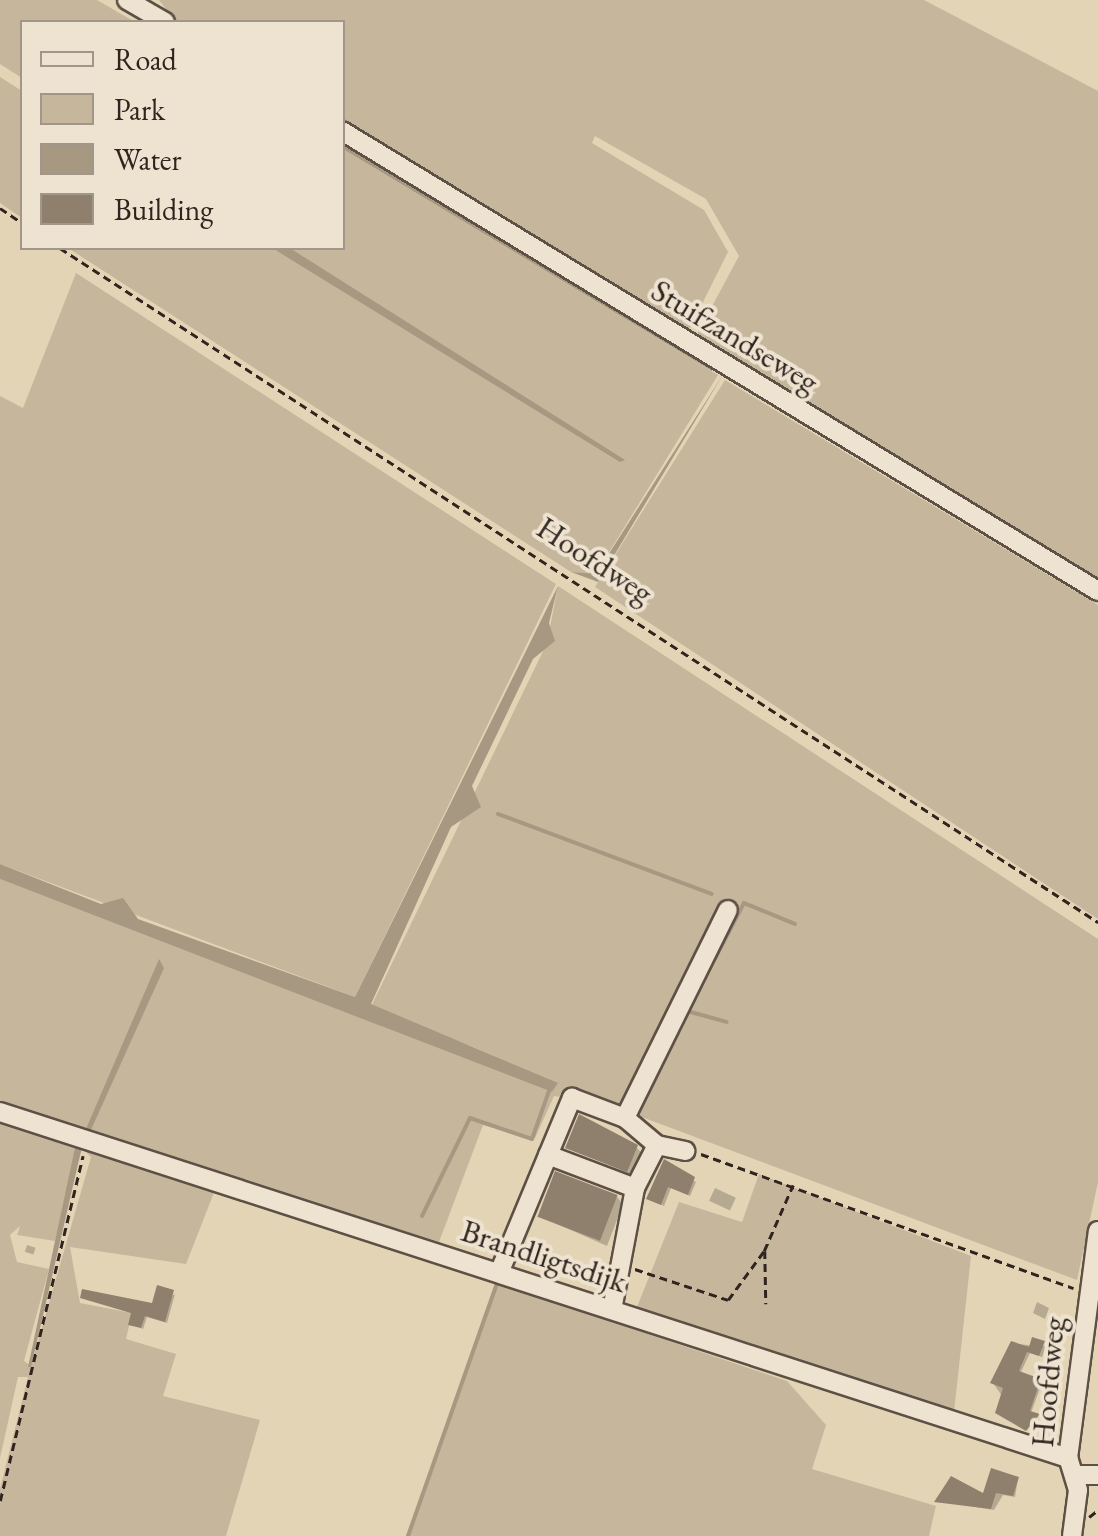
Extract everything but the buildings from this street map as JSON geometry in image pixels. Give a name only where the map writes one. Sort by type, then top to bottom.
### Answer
[{"type":"street","points":[[127,0],[159,13]]},
{"type":"street","name":"Stuifzandseweg","points":[[345,133],[1098,590]]},
{"type":"street","points":[[625,1118],[728,910]]},
{"type":"street","points":[[499,1273],[572,1098],[625,1118],[657,1145],[685,1151]]},
{"type":"street","name":"Brandligtsdijk","points":[[0,1112],[612,1310],[1072,1467]]},
{"type":"street","points":[[612,1310],[635,1188],[657,1145]]},
{"type":"street","points":[[548,1155],[635,1188]]},
{"type":"street","name":"Hoofdweg","points":[[1072,1536],[1072,1467],[1087,1292],[1098,1231]]},
{"type":"street","points":[[1072,1467],[1098,1475]]},
{"type":"path","name":"Hoofdweg","points":[[63,250],[1098,922]]},
{"type":"path","points":[[0,1501],[87,1140]]},
{"type":"path","name":"Hoofdweg","points":[[685,1151],[794,1184],[1087,1292]]},
{"type":"path","points":[[620,1264],[722,1300],[765,1250],[794,1184]]},
{"type":"path","points":[[765,1250],[766,1304]]},
{"type":"green space","points":[[0,0],[97,0],[132,20],[20,20],[20,77],[0,64]]},
{"type":"green space","points":[[159,0],[924,0],[1098,91],[1098,585],[695,338],[739,256],[706,199],[595,136],[592,143],[704,210],[728,252],[687,334],[345,125],[345,20],[174,20]]},
{"type":"green space","points":[[0,77],[20,90],[20,217],[0,203]]},
{"type":"green space","points":[[345,150],[718,375],[595,575],[571,572],[71,250],[275,250],[624,460],[293,250],[345,250]]},
{"type":"green space","points":[[76,273],[556,584],[355,997],[0,864],[0,396],[23,408]]},
{"type":"green space","points":[[725,380],[1098,605],[1098,919],[595,587]]},
{"type":"green space","points":[[558,586],[1098,939],[1098,1182],[1077,1280],[607,1104],[554,1096],[535,1138],[483,1125],[439,1242],[0,1104],[0,879],[365,1019],[547,643]],"holes":[[[387,1014],[557,1084],[552,1092],[381,1026]]]},
{"type":"green space","points":[[0,1122],[215,1190],[186,1264],[70,1247],[80,1303],[132,1313],[126,1339],[176,1354],[163,1396],[260,1420],[226,1536],[0,1536],[0,1489],[28,1377],[18,1377],[0,1458]],"holes":[[[82,1148],[91,1157],[31,1366],[24,1361],[49,1269],[17,1262],[10,1235],[20,1226],[17,1235],[55,1241]]]},
{"type":"green space","points":[[759,1174],[971,1256],[954,1412],[637,1307],[679,1202],[742,1222]]},
{"type":"green space","points":[[497,1283],[787,1381],[826,1425],[812,1469],[936,1506],[929,1536],[408,1536]]},
{"type":"water","points":[[345,142],[712,366],[712,371],[345,150]]},
{"type":"water","points":[[275,250],[293,250],[625,460],[620,462]]},
{"type":"water","points":[[724,373],[598,582],[571,572],[596,574]]},
{"type":"water","points":[[558,586],[549,623],[555,641],[533,659],[472,786],[481,807],[451,827],[371,1004],[558,1083],[552,1092],[0,879],[0,864],[101,904],[123,898],[138,919],[355,997]]},
{"type":"water","points":[[159,959],[164,968],[90,1132],[86,1129]]},
{"type":"water","points":[[82,1147],[31,1367],[28,1367],[75,1148]]},
{"type":"waterway","points":[[498,814],[712,894]]},
{"type":"waterway","points":[[699,989],[744,903],[795,924]]},
{"type":"waterway","points":[[687,1011],[727,1022]]},
{"type":"waterway","points":[[422,1216],[470,1118],[532,1139],[549,1091]]},
{"type":"waterway","points":[[408,1536],[497,1283]]}]
